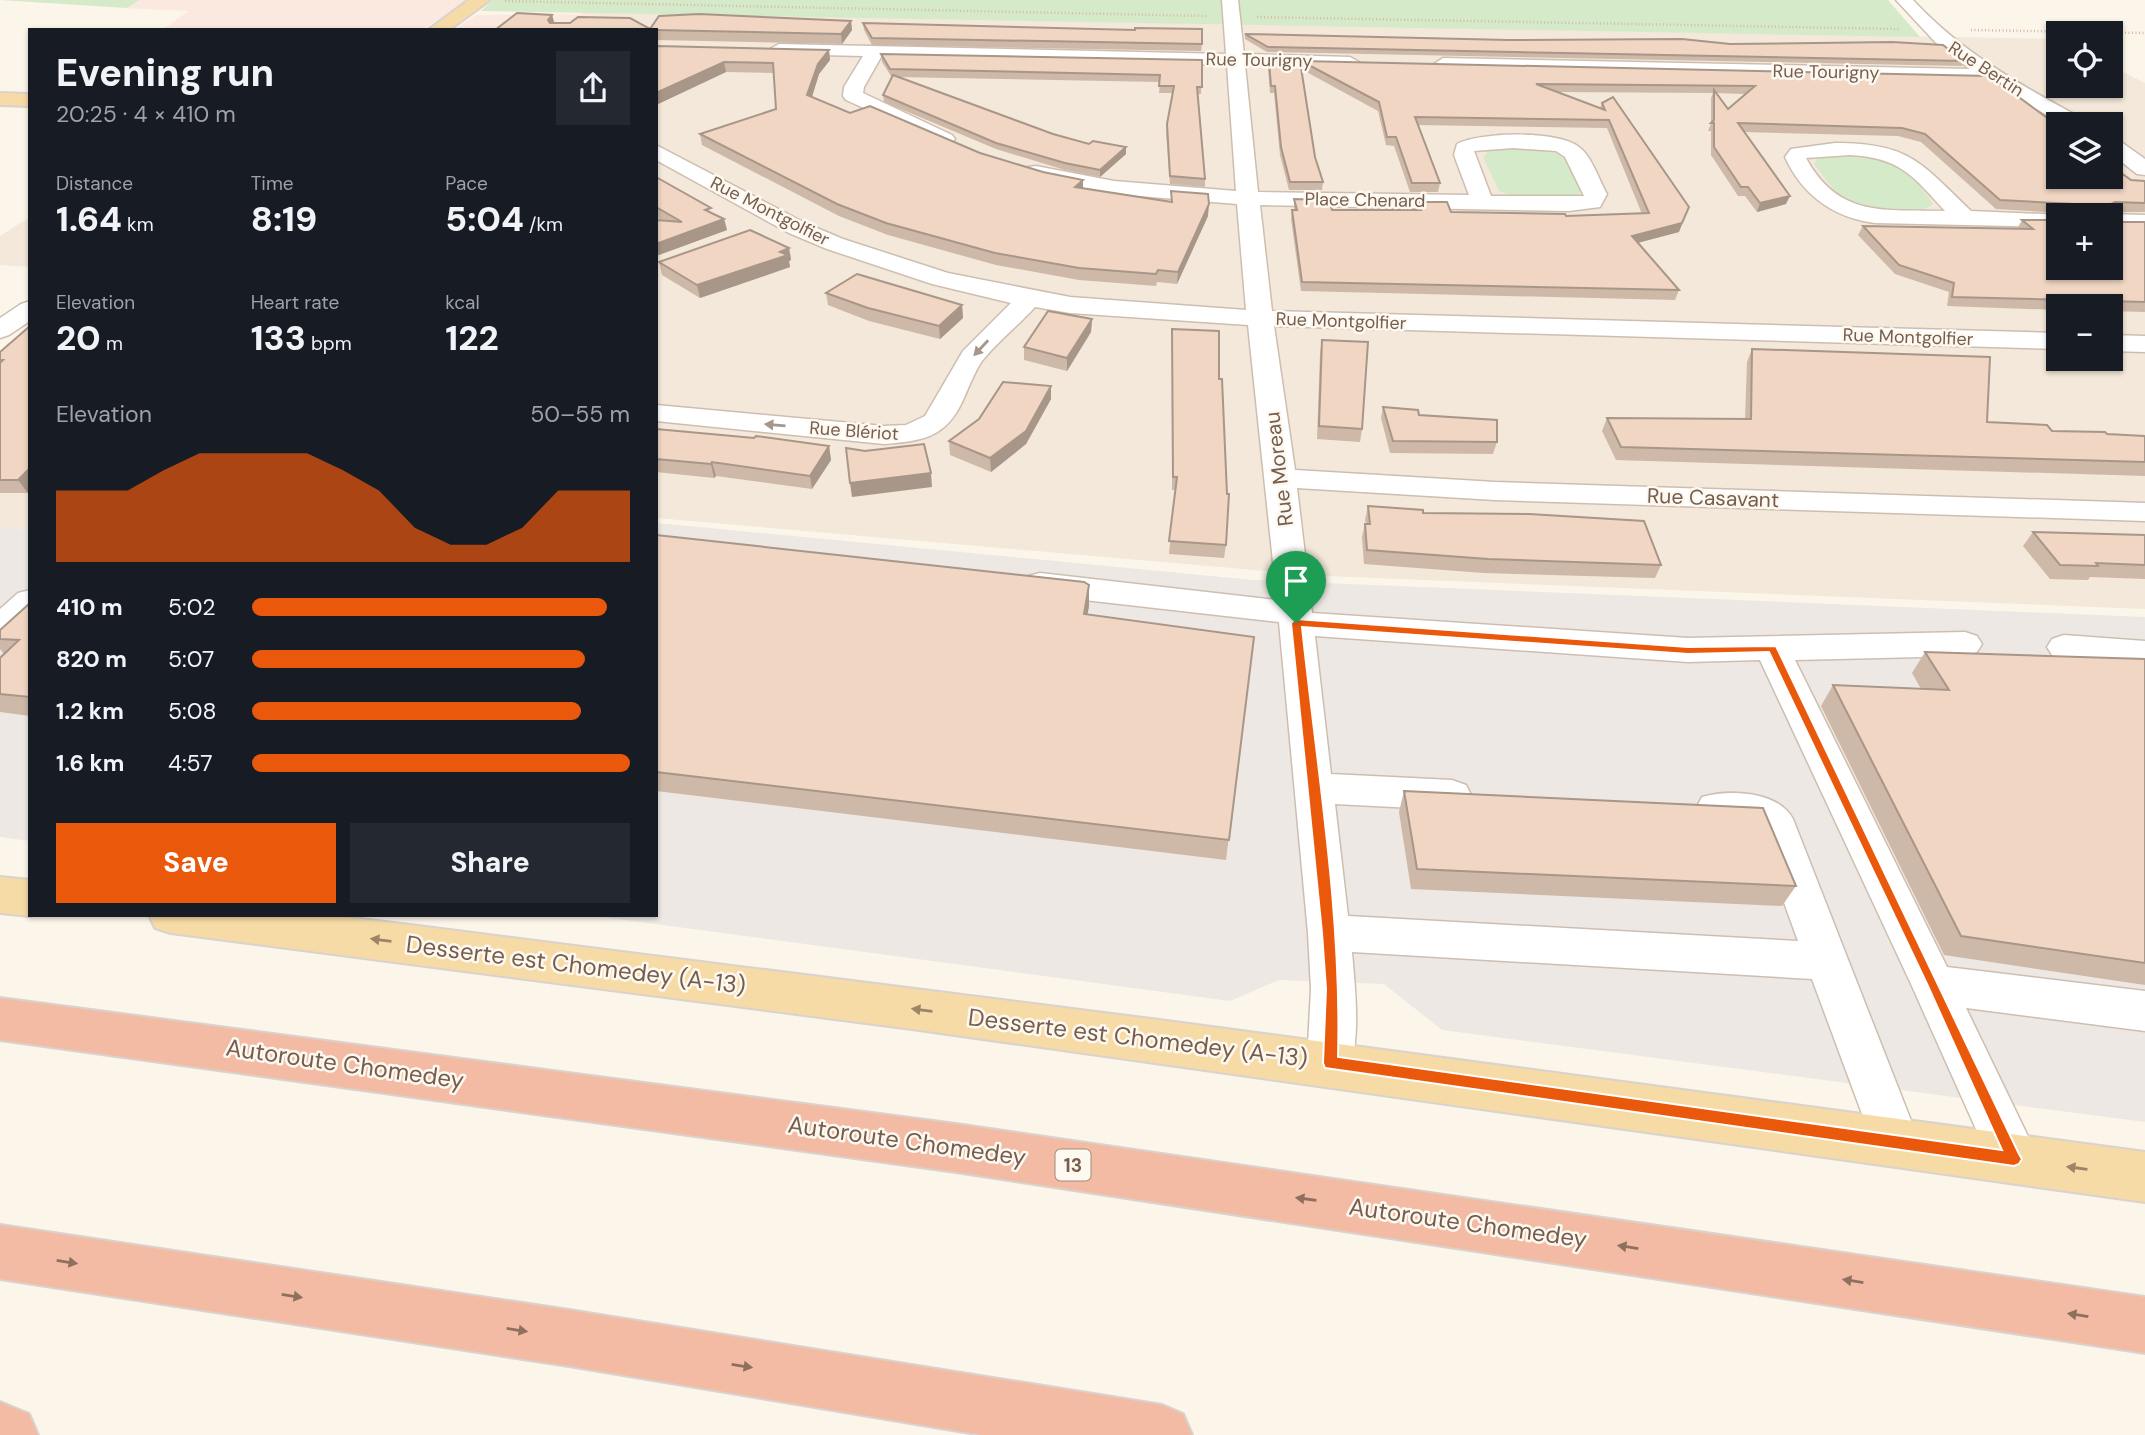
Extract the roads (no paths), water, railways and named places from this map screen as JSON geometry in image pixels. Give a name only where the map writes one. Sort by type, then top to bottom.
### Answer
[{"type":"highway","name":"Autoroute Chomedey","points":[[0,1019],[969,1150],[2145,1325]]},
{"type":"highway","points":[[0,1252],[569,1338],[1163,1435]]},
{"type":"highway","points":[[0,1432],[8,1435]]},
{"type":"main road","points":[[440,28],[481,0]]},
{"type":"main road","points":[[0,99],[28,100]]},
{"type":"main road","points":[[0,895],[28,898]]},
{"type":"main road","name":"Desserte est Chomedey (A-13)","points":[[187,917],[525,958],[1330,1063],[2145,1177]]},
{"type":"street","name":"Rue Moreau","points":[[1230,0],[1247,198],[1281,478],[1329,933],[1333,989],[1330,1063]]},
{"type":"street","name":"Rue Bertin","points":[[1904,0],[1929,29],[1988,75],[2056,112]]},
{"type":"street","name":"Rue Tourigny","points":[[757,49],[1362,62]]},
{"type":"street","points":[[875,52],[855,87],[853,96],[963,147]]},
{"type":"street","name":"Rue Tourigny","points":[[1418,63],[1988,75]]},
{"type":"street","name":"Place Chenard","points":[[1014,166],[1110,187],[1176,195],[1247,198],[1483,203],[1578,204],[1592,202],[1596,194],[1574,153],[1565,147],[1510,143],[1468,144],[1464,148],[1464,155],[1483,203]]},
{"type":"street","points":[[1964,217],[1919,173],[1897,156],[1860,151],[1815,151],[1798,153],[1795,157],[1826,199],[1842,210],[1875,216],[2046,220]]},
{"type":"street","name":"Rue Montgolfier","points":[[658,152],[783,220],[835,244],[886,262],[1028,299],[1130,311],[1261,319],[2046,341]]},
{"type":"street","points":[[2123,153],[2145,169]]},
{"type":"street","points":[[755,231],[783,220]]},
{"type":"street","points":[[2123,221],[2145,222]]},
{"type":"street","name":"Rue Blériot","points":[[658,413],[884,435],[913,433],[926,429],[942,417],[965,367],[1028,299]]},
{"type":"street","points":[[0,330],[28,310]]},
{"type":"street","points":[[2123,343],[2145,344]]},
{"type":"street","name":"Rue Casavant","points":[[1281,478],[1495,491],[2145,512]]},
{"type":"street","points":[[1003,580],[1295,618],[1688,650],[1965,644]]},
{"type":"street","points":[[0,628],[28,603]]},
{"type":"street","points":[[2064,647],[2145,653]]},
{"type":"street","points":[[1772,649],[2014,1159]]},
{"type":"street","points":[[1313,788],[1492,797]]},
{"type":"street","points":[[1684,807],[1759,811],[1773,819],[1895,1141]]},
{"type":"street","points":[[1329,933],[1827,961]]},
{"type":"street","points":[[1933,984],[2145,1011]]}]
